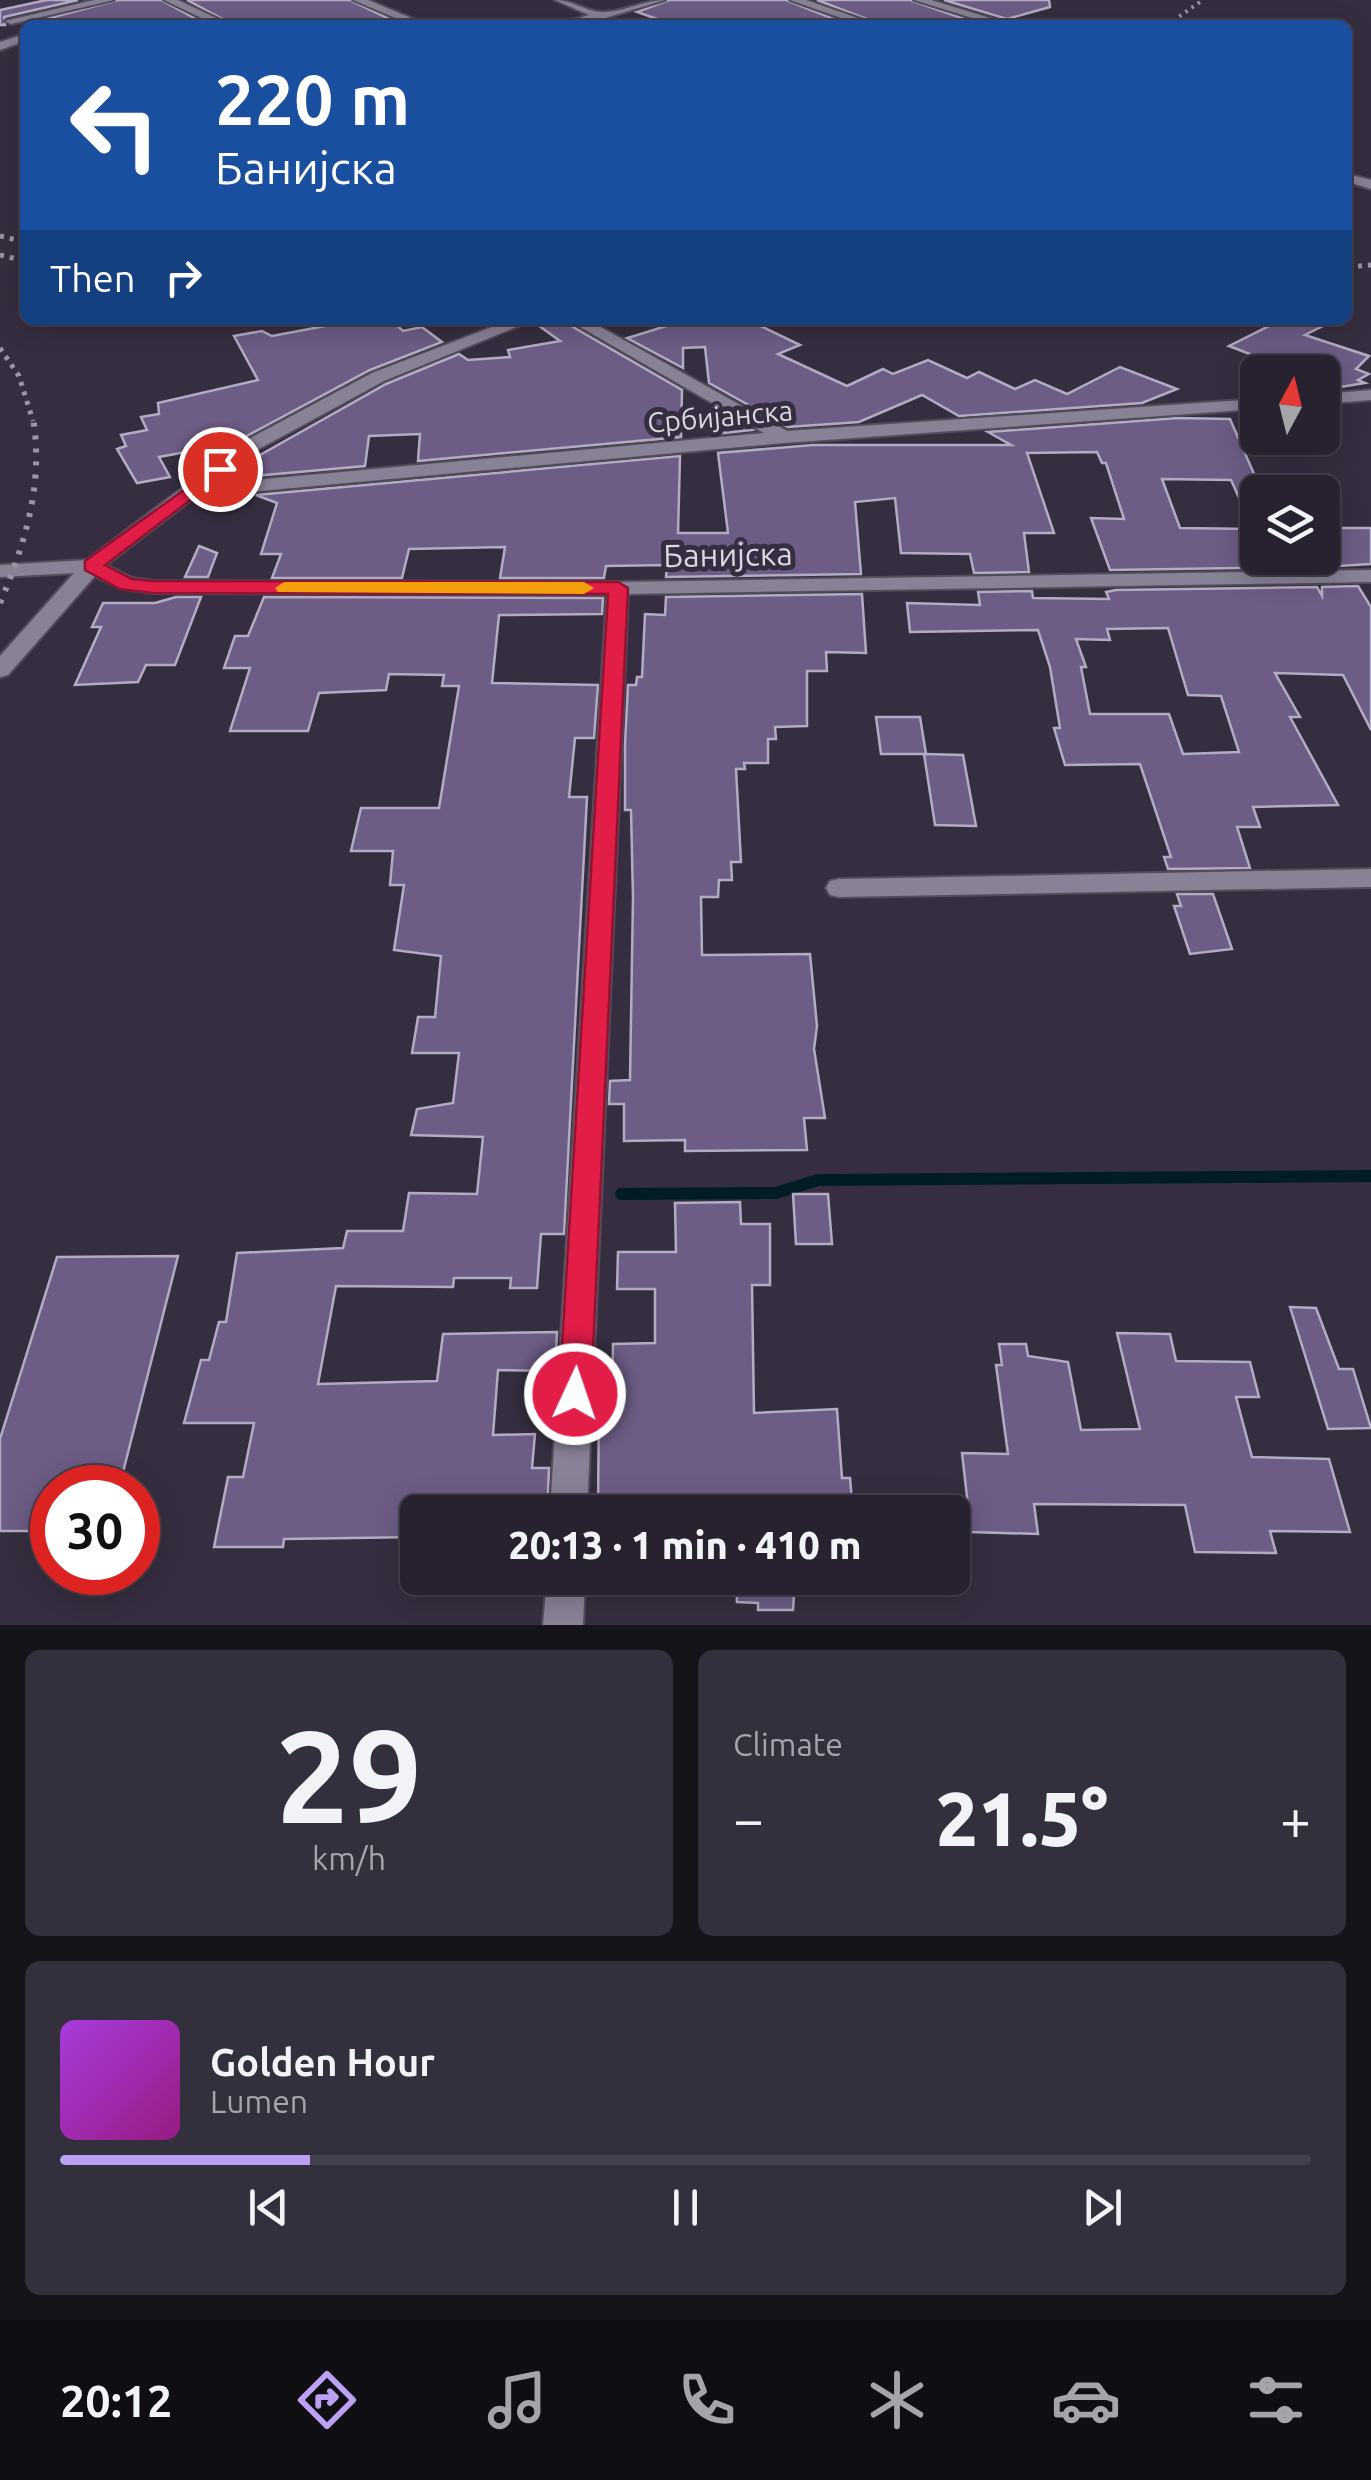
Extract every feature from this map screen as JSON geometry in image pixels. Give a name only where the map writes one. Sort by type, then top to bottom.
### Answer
[{"type":"street","points":[[5,18],[109,0]]},
{"type":"street","points":[[169,0],[213,20]]},
{"type":"street","points":[[358,0],[409,20]]},
{"type":"street","points":[[560,0],[613,20]]},
{"type":"street","points":[[583,20],[660,0]]},
{"type":"street","points":[[795,0],[857,20]]},
{"type":"street","points":[[919,0],[989,20]]},
{"type":"street","points":[[0,670],[92,566],[250,446],[310,411],[412,363],[511,325]]},
{"type":"street","points":[[585,325],[784,438]]},
{"type":"street","points":[[1340,398],[1371,396]]},
{"type":"street","name":"Србијанска","points":[[188,492],[784,438],[1240,405]]},
{"type":"street","points":[[0,571],[92,566]]},
{"type":"street","name":"Банијска","points":[[92,566],[127,584],[152,587],[618,588],[1371,576]]},
{"type":"street","points":[[570,1495],[618,588]]},
{"type":"street","points":[[838,888],[1371,878]]},
{"type":"street","points":[[563,1625],[565,1595]]},
{"type":"building","points":[[47,0],[78,0],[4,17],[5,25],[0,25],[0,10]]},
{"type":"building","points":[[118,0],[161,0],[198,20],[42,20]]},
{"type":"building","points":[[187,0],[350,0],[392,20],[225,20]]},
{"type":"building","points":[[669,0],[786,0],[836,20],[660,20],[637,12]]},
{"type":"building","points":[[817,0],[910,0],[968,20],[869,20]]},
{"type":"building","points":[[944,0],[1049,0],[1050,7],[1007,19]]},
{"type":"building","points":[[330,325],[396,325],[403,331],[422,327],[442,342],[370,370],[241,439],[219,455],[202,449],[159,457],[170,477],[137,483],[117,449],[126,446],[121,435],[147,430],[141,417],[159,414],[158,403],[258,380],[234,336],[262,331],[272,336]]},
{"type":"building","points":[[538,325],[569,325],[682,390],[681,437],[418,461],[420,434],[369,436],[365,466],[254,476],[256,469],[244,464],[386,384],[459,354],[468,360],[510,357],[508,350],[560,341]]},
{"type":"building","points":[[670,325],[758,325],[800,345],[778,354],[847,386],[883,369],[893,374],[928,360],[967,378],[979,372],[1015,389],[1035,380],[1067,394],[1120,367],[1177,389],[1142,403],[959,416],[922,395],[859,422],[788,427],[709,383],[705,347],[683,348],[683,368],[627,338]]},
{"type":"building","points":[[1271,325],[1325,325],[1305,335],[1369,356],[1356,369],[1369,374],[1358,380],[1365,383],[1340,387],[1340,355],[1252,355],[1229,346]]},
{"type":"building","points":[[712,408],[752,430],[716,434]]},
{"type":"building","points":[[1178,418],[1230,419],[1240,442],[1240,455],[1246,455],[1254,475],[1240,475],[1240,500],[1231,480],[1162,479],[1180,528],[1240,529],[1240,568],[1110,570],[1091,518],[1124,519],[1106,463],[1102,463],[1097,452],[1027,453],[1054,533],[1024,533],[1029,572],[974,573],[970,554],[901,553],[895,498],[855,502],[861,574],[666,577],[667,565],[606,566],[604,578],[500,578],[505,547],[409,549],[402,578],[272,578],[281,554],[261,554],[277,503],[256,495],[680,456],[678,533],[728,533],[718,453],[813,445],[1011,445],[988,432]]},
{"type":"building","points":[[1340,528],[1371,528],[1371,564],[1340,566]]},
{"type":"building","points":[[199,546],[217,553],[208,577],[185,577]]},
{"type":"building","points":[[1358,586],[1371,607],[1371,730],[1343,675],[1275,673],[1300,717],[1290,717],[1338,805],[1253,807],[1260,827],[1237,827],[1250,868],[1168,869],[1164,857],[1171,857],[1140,764],[1065,765],[1054,728],[1060,728],[1050,667],[1038,630],[910,632],[907,603],[980,605],[978,592],[1032,591],[1033,598],[1109,599],[1106,592],[1116,590],[1317,587],[1322,596],[1322,587]],"holes":[[[1168,628],[1188,695],[1221,696],[1239,752],[1183,754],[1169,714],[1090,714],[1081,667],[1086,667],[1076,639],[1110,640],[1107,629]]]},
{"type":"building","points":[[862,594],[866,653],[826,652],[827,671],[807,671],[807,726],[775,727],[776,739],[768,739],[768,763],[744,763],[745,769],[736,769],[741,862],[731,862],[732,880],[719,880],[718,897],[701,897],[702,955],[810,954],[817,1026],[814,1049],[825,1118],[804,1118],[807,1150],[685,1151],[685,1140],[624,1141],[624,1104],[609,1104],[610,1081],[630,1080],[633,898],[631,810],[625,810],[625,744],[628,685],[636,685],[637,677],[642,677],[645,614],[665,615],[666,597]]},
{"type":"building","points":[[176,597],[201,597],[175,665],[146,665],[138,682],[75,685],[101,627],[92,627],[103,603],[155,603]]},
{"type":"building","points":[[264,597],[603,598],[602,614],[499,615],[492,683],[598,685],[594,738],[575,738],[569,797],[587,797],[564,1234],[541,1234],[537,1288],[510,1288],[511,1278],[454,1278],[453,1287],[336,1286],[318,1384],[437,1381],[443,1334],[557,1332],[555,1371],[498,1370],[493,1435],[535,1434],[532,1468],[549,1468],[548,1495],[400,1495],[400,1537],[284,1539],[283,1547],[214,1547],[228,1477],[243,1477],[254,1423],[184,1423],[201,1360],[209,1360],[219,1322],[226,1322],[237,1253],[343,1248],[347,1231],[403,1231],[409,1193],[477,1194],[483,1137],[411,1135],[417,1109],[453,1103],[459,1053],[412,1053],[418,1017],[435,1017],[441,956],[394,950],[404,885],[390,885],[393,851],[351,851],[361,808],[439,808],[459,686],[442,686],[444,675],[389,674],[386,690],[319,693],[308,731],[230,731],[250,668],[224,668],[235,636],[248,636]]},
{"type":"building","points":[[876,717],[920,717],[926,754],[881,754]]},
{"type":"building","points":[[924,754],[963,755],[976,826],[935,825]]},
{"type":"building","points":[[1177,894],[1213,894],[1232,949],[1190,954],[1174,906],[1181,906]]},
{"type":"building","points":[[793,1194],[828,1194],[832,1244],[796,1244]]},
{"type":"building","points":[[740,1202],[741,1224],[770,1224],[770,1285],[752,1285],[754,1413],[837,1409],[842,1478],[850,1478],[852,1495],[598,1495],[599,1398],[612,1398],[613,1344],[655,1343],[655,1289],[617,1289],[618,1252],[676,1252],[675,1203]]},
{"type":"building","points":[[178,1256],[125,1465],[30,1465],[30,1531],[0,1531],[0,1439],[57,1257]]},
{"type":"building","points":[[1290,1307],[1316,1308],[1339,1369],[1353,1369],[1371,1428],[1328,1429]]},
{"type":"building","points":[[1117,1333],[1170,1334],[1176,1361],[1250,1362],[1259,1397],[1236,1397],[1252,1457],[1329,1459],[1350,1532],[1270,1531],[1276,1553],[1195,1552],[1185,1505],[1034,1504],[1038,1534],[971,1532],[970,1495],[967,1495],[962,1453],[1008,1454],[996,1365],[1002,1365],[999,1344],[1026,1344],[1028,1356],[1068,1362],[1081,1430],[1140,1429]]},
{"type":"building","points":[[737,1595],[794,1595],[793,1610],[758,1610],[758,1603],[737,1602]]},
{"type":"waterway","points":[[621,1194],[776,1193],[818,1180],[1371,1176]]},
{"type":"railway","points":[[1174,20],[1203,0]]},
{"type":"railway","points":[[0,236],[20,241]]},
{"type":"railway","points":[[0,255],[20,260]]},
{"type":"railway","points":[[1352,267],[1371,265]]},
{"type":"railway","points":[[0,348],[19,376],[33,421]]},
{"type":"railway","points":[[0,603],[30,513],[36,466],[33,418]]},
{"type":"slow traffic","points":[[284,588],[584,588]]},
{"type":"route","points":[[220,469],[92,566],[127,584],[152,587],[618,588],[575,1394]]}]
